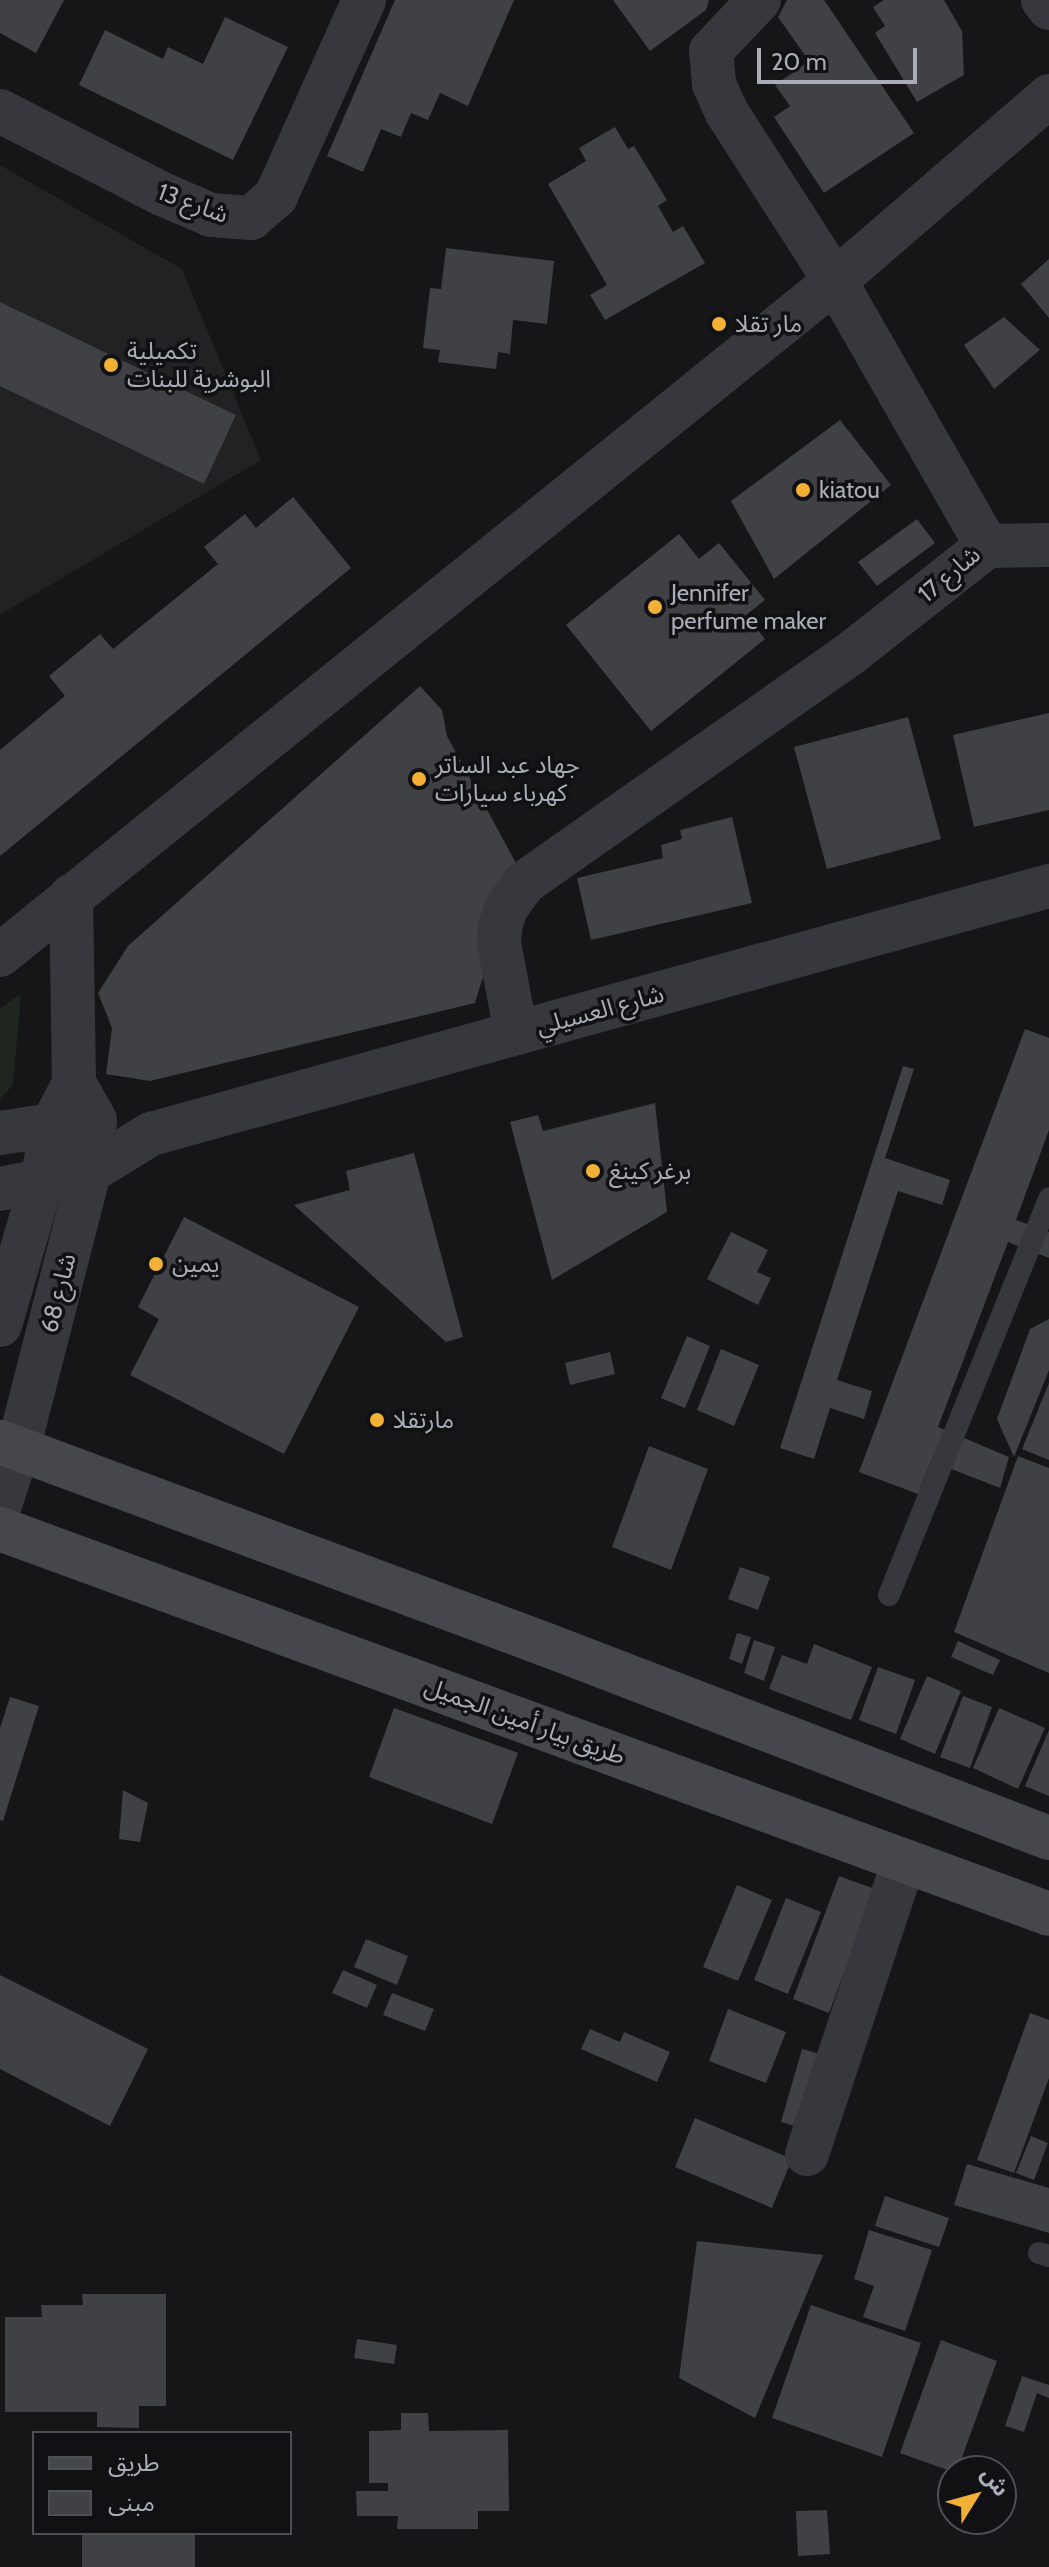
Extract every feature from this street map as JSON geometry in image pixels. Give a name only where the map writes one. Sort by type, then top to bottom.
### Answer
[{"type":"main road","points":[[9,1446],[547,1645],[1049,1838]]},
{"type":"main road","name":"طريق بيار أمين الجميل","points":[[0,1529],[1049,1914]]},
{"type":"street","name":"شارع 13","points":[[0,111],[211,215],[251,218],[276,196],[364,0]]},
{"type":"street","name":"شارع 17","points":[[516,1033],[499,943],[506,908],[524,883],[850,654],[987,546],[835,281],[727,113],[714,84],[711,51],[759,0]]},
{"type":"street","points":[[1043,0],[1049,8]]},
{"type":"street","points":[[0,955],[835,281],[1049,96]]},
{"type":"street","points":[[987,546],[1049,545]]},
{"type":"street","name":"شارع العسيلي","points":[[0,1189],[89,1172],[151,1134],[1049,886]]},
{"type":"street","name":"شارع 68","points":[[0,1505],[9,1446],[89,1172],[74,1109],[71,896]]},
{"type":"street","points":[[0,1133],[74,1109]]},
{"type":"street","name":"شارع 68","points":[[0,1325],[42,1180],[74,1109]]},
{"type":"street","name":"شارع العسيلي","points":[[74,1109],[151,1134]]},
{"type":"street","points":[[807,2154],[904,1861]]},
{"type":"lane","points":[[889,1595],[1049,1198]]},
{"type":"shaded area","name":"تكميلية البوشرية للبنات","points":[[0,165],[182,269],[261,460],[0,615]]},
{"type":"shaded area","points":[[21,993],[13,1085],[0,1099],[0,1009]]},
{"type":"building","points":[[0,0],[64,0],[36,53],[0,33]]},
{"type":"building","points":[[395,0],[514,0],[468,106],[440,93],[428,120],[411,113],[401,137],[381,129],[363,172],[327,156]]},
{"type":"building","points":[[613,0],[709,0],[706,10],[650,51]]},
{"type":"building","points":[[787,0],[824,0],[914,133],[824,193],[774,117],[790,106],[775,85],[809,61],[778,17]]},
{"type":"building","points":[[884,0],[944,0],[962,31],[964,75],[917,102],[875,33],[885,26],[873,7]]},
{"type":"building","points":[[225,17],[288,47],[233,160],[79,85],[105,30],[163,59],[168,47],[203,64]]},
{"type":"building","points":[[615,127],[628,149],[634,146],[667,200],[658,206],[673,232],[683,226],[705,263],[605,320],[590,295],[607,285],[548,184],[586,161],[579,148]]},
{"type":"building","points":[[446,248],[554,261],[547,324],[513,320],[510,354],[498,352],[496,369],[438,362],[440,350],[423,348],[430,288],[441,289]]},
{"type":"building","points":[[1049,259],[1049,318],[1021,284]]},
{"type":"building","points":[[0,302],[236,415],[204,484],[0,386]]},
{"type":"building","points":[[1004,317],[1040,350],[994,389],[964,345]]},
{"type":"building","points":[[840,420],[891,485],[774,579],[731,501]]},
{"type":"building","points":[[293,497],[351,568],[0,856],[0,750],[65,696],[49,676],[100,634],[113,649],[218,564],[204,547],[245,514],[256,528]]},
{"type":"building","points":[[917,519],[935,543],[877,586],[858,562]]},
{"type":"building","points":[[679,534],[699,559],[719,543],[765,600],[746,615],[765,639],[651,731],[566,625]]},
{"type":"building","points":[[420,686],[442,710],[447,736],[517,865],[475,1003],[150,1081],[106,1074],[112,1028],[98,993],[128,946]]},
{"type":"building","points":[[1049,713],[1049,810],[974,827],[953,735]]},
{"type":"building","points":[[908,717],[941,839],[827,869],[794,747]]},
{"type":"building","points":[[732,817],[752,903],[591,940],[577,878],[663,858],[661,845],[682,839],[680,830]]},
{"type":"building","points":[[1025,1029],[1049,1038],[1049,1130],[1016,1220],[1049,1232],[1049,1258],[1008,1242],[938,1427],[1009,1457],[1000,1488],[931,1461],[918,1494],[859,1472]]},
{"type":"building","points":[[903,1066],[914,1069],[885,1158],[950,1180],[942,1205],[898,1191],[837,1380],[872,1391],[864,1419],[830,1408],[814,1459],[780,1448]]},
{"type":"building","name":"برغر كينغ","points":[[655,1103],[667,1212],[552,1280],[510,1122],[538,1115],[543,1131]]},
{"type":"building","points":[[414,1153],[463,1337],[446,1342],[294,1205],[350,1190],[346,1171]]},
{"type":"building","points":[[184,1217],[359,1307],[284,1454],[130,1375],[159,1319],[138,1307]]},
{"type":"building","points":[[731,1232],[768,1250],[757,1272],[771,1278],[758,1305],[707,1279]]},
{"type":"building","points":[[1049,1319],[1049,1370],[1014,1457],[997,1419],[1030,1329]]},
{"type":"building","points":[[687,1336],[710,1346],[685,1408],[661,1398]]},
{"type":"building","points":[[721,1349],[759,1365],[734,1426],[697,1410]]},
{"type":"building","points":[[610,1352],[615,1374],[570,1385],[565,1363]]},
{"type":"building","points":[[1049,1383],[1049,1460],[1022,1449]]},
{"type":"building","points":[[649,1446],[708,1469],[671,1570],[612,1547]]},
{"type":"building","points":[[1018,1456],[1049,1468],[1049,1673],[954,1632]]},
{"type":"building","points":[[740,1567],[770,1577],[758,1610],[728,1599]]},
{"type":"building","points":[[737,1633],[751,1637],[742,1664],[729,1659]]},
{"type":"building","points":[[754,1640],[775,1647],[764,1681],[744,1673]]},
{"type":"building","points":[[958,1641],[1000,1660],[993,1675],[951,1657]]},
{"type":"building","points":[[814,1644],[872,1667],[851,1720],[769,1689],[782,1655],[807,1664]]},
{"type":"building","points":[[878,1667],[915,1680],[896,1734],[859,1720]]},
{"type":"building","points":[[927,1676],[961,1691],[935,1754],[900,1739]]},
{"type":"building","points":[[963,1696],[992,1707],[970,1768],[940,1757]]},
{"type":"building","points":[[10,1697],[39,1706],[3,1821],[0,1820],[0,1728]]},
{"type":"building","points":[[394,1708],[518,1753],[492,1824],[369,1777]]},
{"type":"building","points":[[999,1708],[1045,1728],[1018,1789],[973,1768]]},
{"type":"building","points":[[1049,1730],[1049,1796],[1025,1786]]},
{"type":"building","points":[[123,1790],[148,1803],[140,1842],[119,1839]]},
{"type":"building","points":[[839,1876],[875,1889],[829,2013],[793,1999]]},
{"type":"building","points":[[737,1885],[772,1900],[738,1981],[703,1967]]},
{"type":"building","points":[[786,1898],[821,1912],[788,1994],[754,1980]]},
{"type":"building","points":[[366,1939],[408,1956],[397,1985],[354,1967]]},
{"type":"building","points":[[343,1970],[377,1985],[367,2008],[332,1993]]},
{"type":"building","points":[[0,1975],[148,2049],[110,2126],[0,2069]]},
{"type":"building","points":[[392,1993],[434,2009],[425,2031],[383,2015]]},
{"type":"building","points":[[728,2009],[786,2032],[766,2083],[709,2061]]},
{"type":"building","points":[[1030,2013],[1049,2020],[1049,2078],[1014,2173],[977,2160]]},
{"type":"building","points":[[590,2029],[620,2042],[624,2032],[670,2052],[657,2082],[581,2049]]},
{"type":"building","points":[[802,2049],[831,2057],[809,2130],[781,2122]]},
{"type":"building","points":[[695,2118],[792,2159],[772,2208],[675,2167]]},
{"type":"building","points":[[1031,2136],[1048,2143],[1034,2180],[1016,2173]]},
{"type":"building","points":[[967,2164],[1049,2188],[1049,2233],[954,2205]]},
{"type":"building","points":[[885,2196],[949,2218],[939,2247],[875,2226]]},
{"type":"building","points":[[869,2230],[932,2250],[905,2331],[863,2317],[874,2286],[854,2279]]},
{"type":"building","points":[[697,2241],[823,2255],[755,2418],[679,2378]]},
{"type":"building","points":[[82,2294],[166,2294],[166,2406],[139,2406],[139,2428],[97,2427],[97,2412],[5,2412],[5,2317],[42,2317],[41,2305],[83,2305]]},
{"type":"building","points":[[811,2305],[921,2343],[882,2457],[772,2418]]},
{"type":"building","points":[[357,2339],[397,2345],[394,2364],[354,2358]]},
{"type":"building","points":[[941,2340],[997,2361],[963,2455],[937,2455],[937,2466],[900,2453]]},
{"type":"building","points":[[1022,2376],[1049,2385],[1049,2398],[1037,2393],[1024,2432],[1005,2426]]},
{"type":"building","points":[[401,2413],[428,2413],[429,2431],[508,2430],[509,2511],[478,2511],[478,2529],[397,2529],[398,2516],[357,2516],[356,2491],[388,2491],[388,2483],[369,2483],[369,2431],[401,2430]]},
{"type":"building","points":[[827,2510],[830,2554],[798,2556],[796,2511]]},
{"type":"building","points":[[82,2535],[195,2535],[195,2567],[82,2567]]},
{"type":"place","name":"مار تقلا","points":[[719,324]]},
{"type":"place","name":"تكميلية البوشرية للبنات","points":[[111,365]]},
{"type":"place","name":"kiatou","points":[[803,490]]},
{"type":"place","name":"Jennifer perfume maker","points":[[655,607]]},
{"type":"place","name":"جهاد عبد الساتر كهرباء سيارات","points":[[419,779]]},
{"type":"place","name":"برغر كينغ","points":[[593,1171]]},
{"type":"place","name":"يمين","points":[[156,1264]]},
{"type":"place","name":"مارتقلا","points":[[377,1420]]}]
